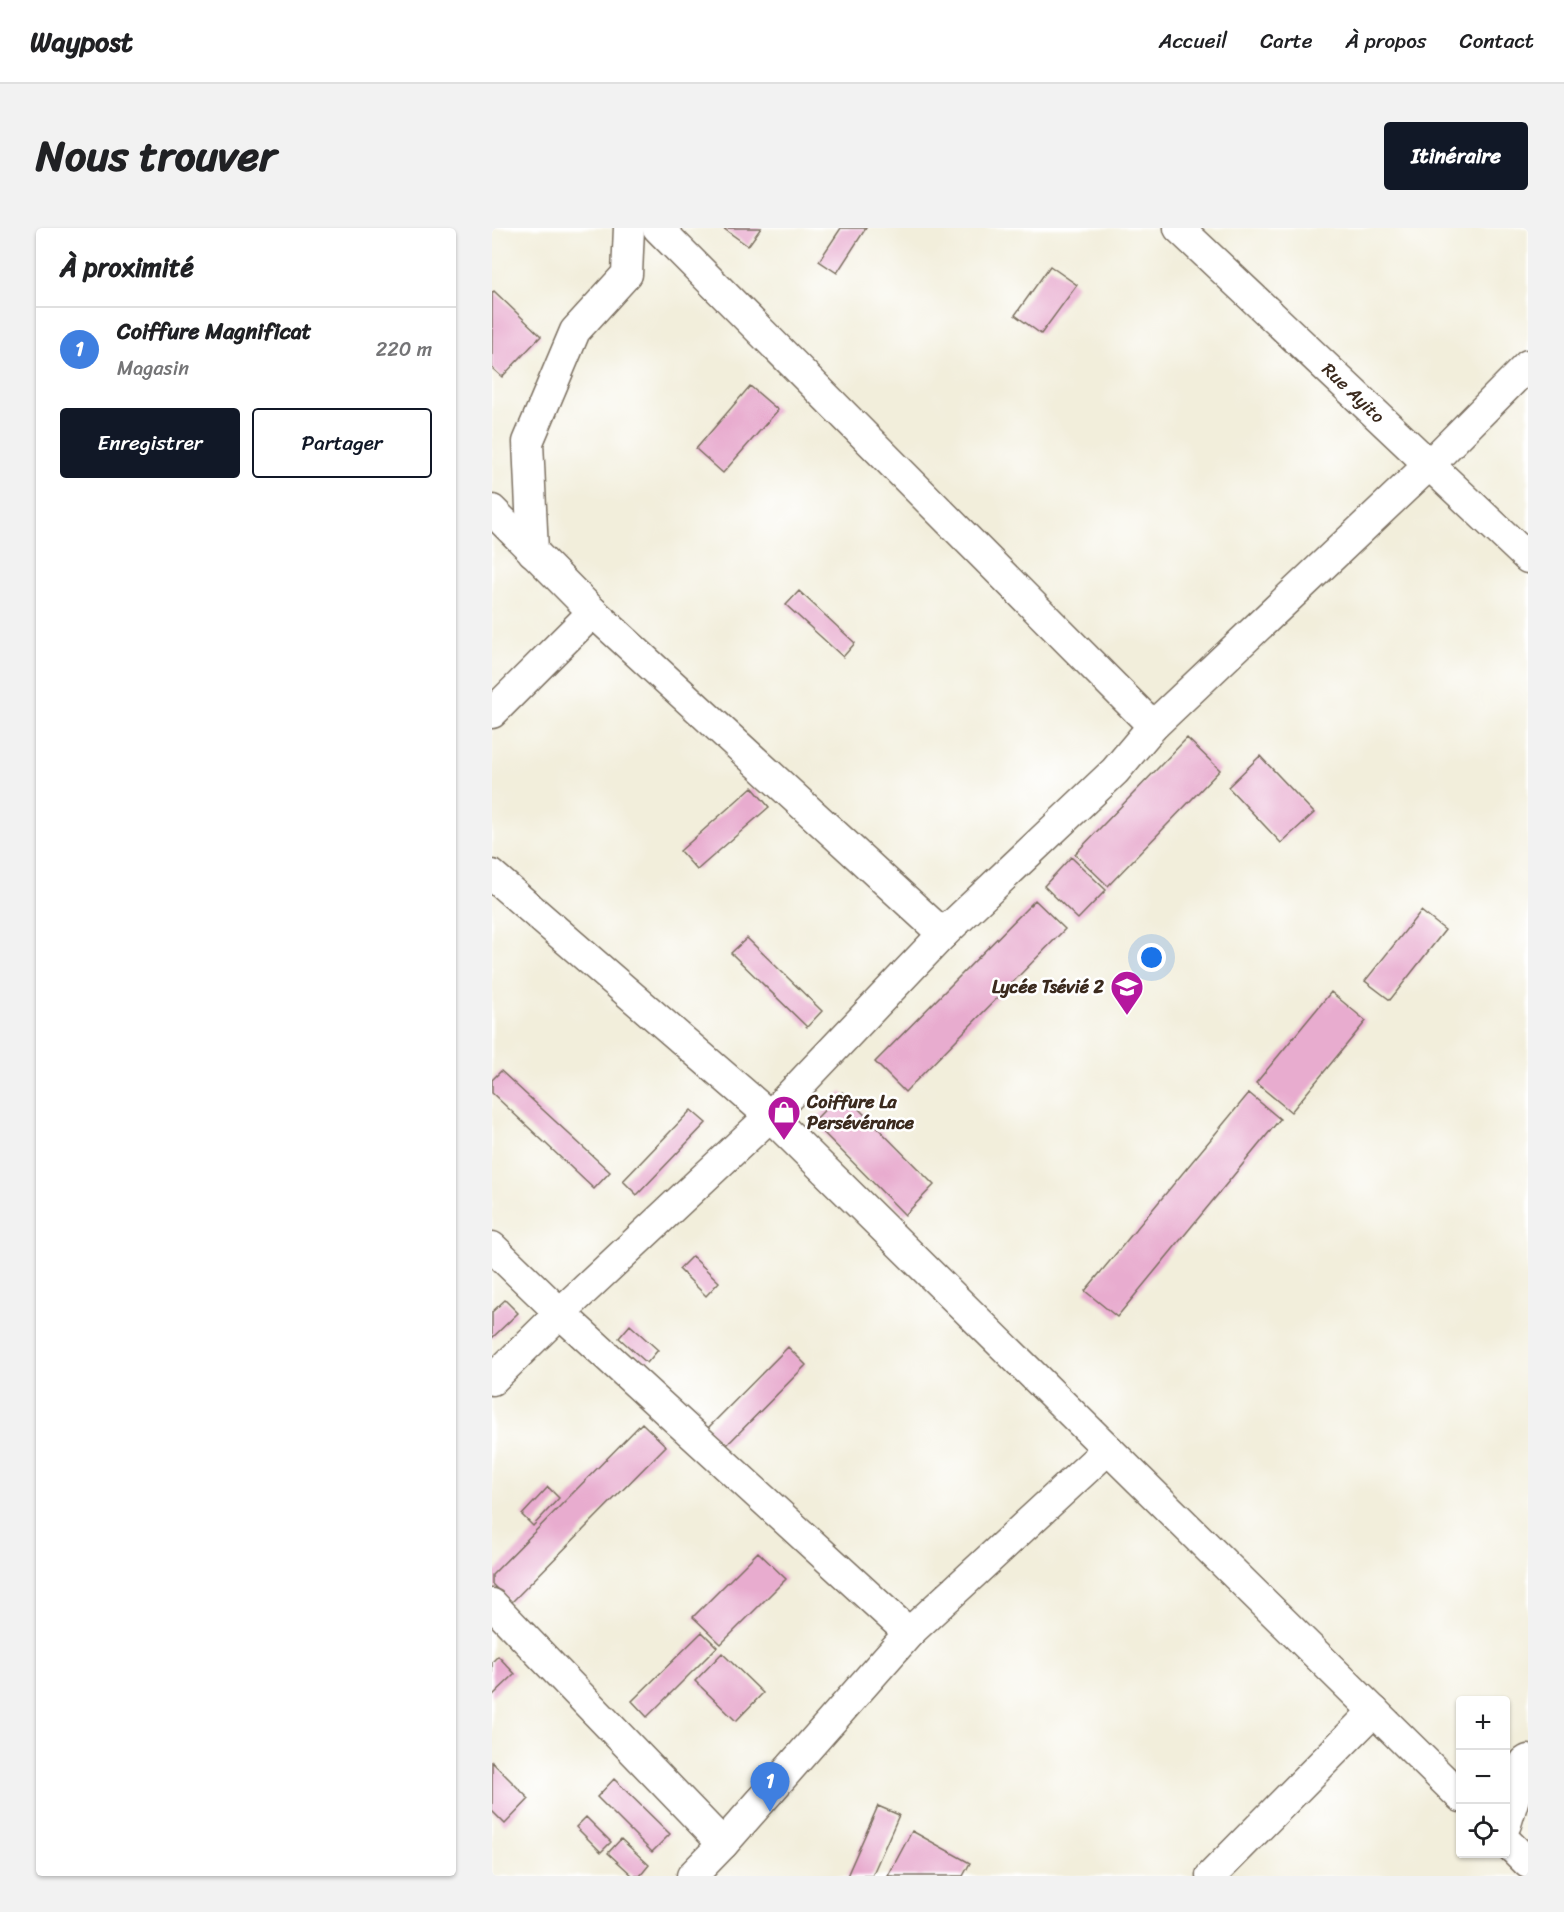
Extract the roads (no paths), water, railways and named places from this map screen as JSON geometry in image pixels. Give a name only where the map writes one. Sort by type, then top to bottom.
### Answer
[{"type":"street","points":[[533,552],[528,442],[575,331],[627,274],[629,228]]},
{"type":"street","points":[[658,228],[1153,726]]},
{"type":"street","name":"Rue Ayito","points":[[1179,228],[1528,558]]},
{"type":"street","points":[[492,1380],[770,1116],[943,934],[1115,771],[1153,726],[1430,464],[1528,365]]},
{"type":"street","points":[[492,510],[593,612],[943,934]]},
{"type":"street","points":[[492,713],[593,612]]},
{"type":"street","points":[[492,875],[770,1116],[1456,1792]]},
{"type":"street","points":[[492,1247],[560,1313],[909,1633]]},
{"type":"street","points":[[692,1876],[723,1844],[909,1633],[1108,1449]]},
{"type":"street","points":[[492,1604],[723,1844]]},
{"type":"street","points":[[1211,1876],[1374,1711]]},
{"type":"street","points":[[1510,1811],[1525,1762],[1528,1760]]},
{"type":"street","points":[[1510,1845],[1528,1863]]},
{"type":"place","name":"Lycée Tsévié 2","points":[[1127,1016]]},
{"type":"place","name":"Coiffure La Persévérance","points":[[784,1141]]},
{"type":"place","name":"Coiffure Magnificat","points":[[770,1812]]}]
